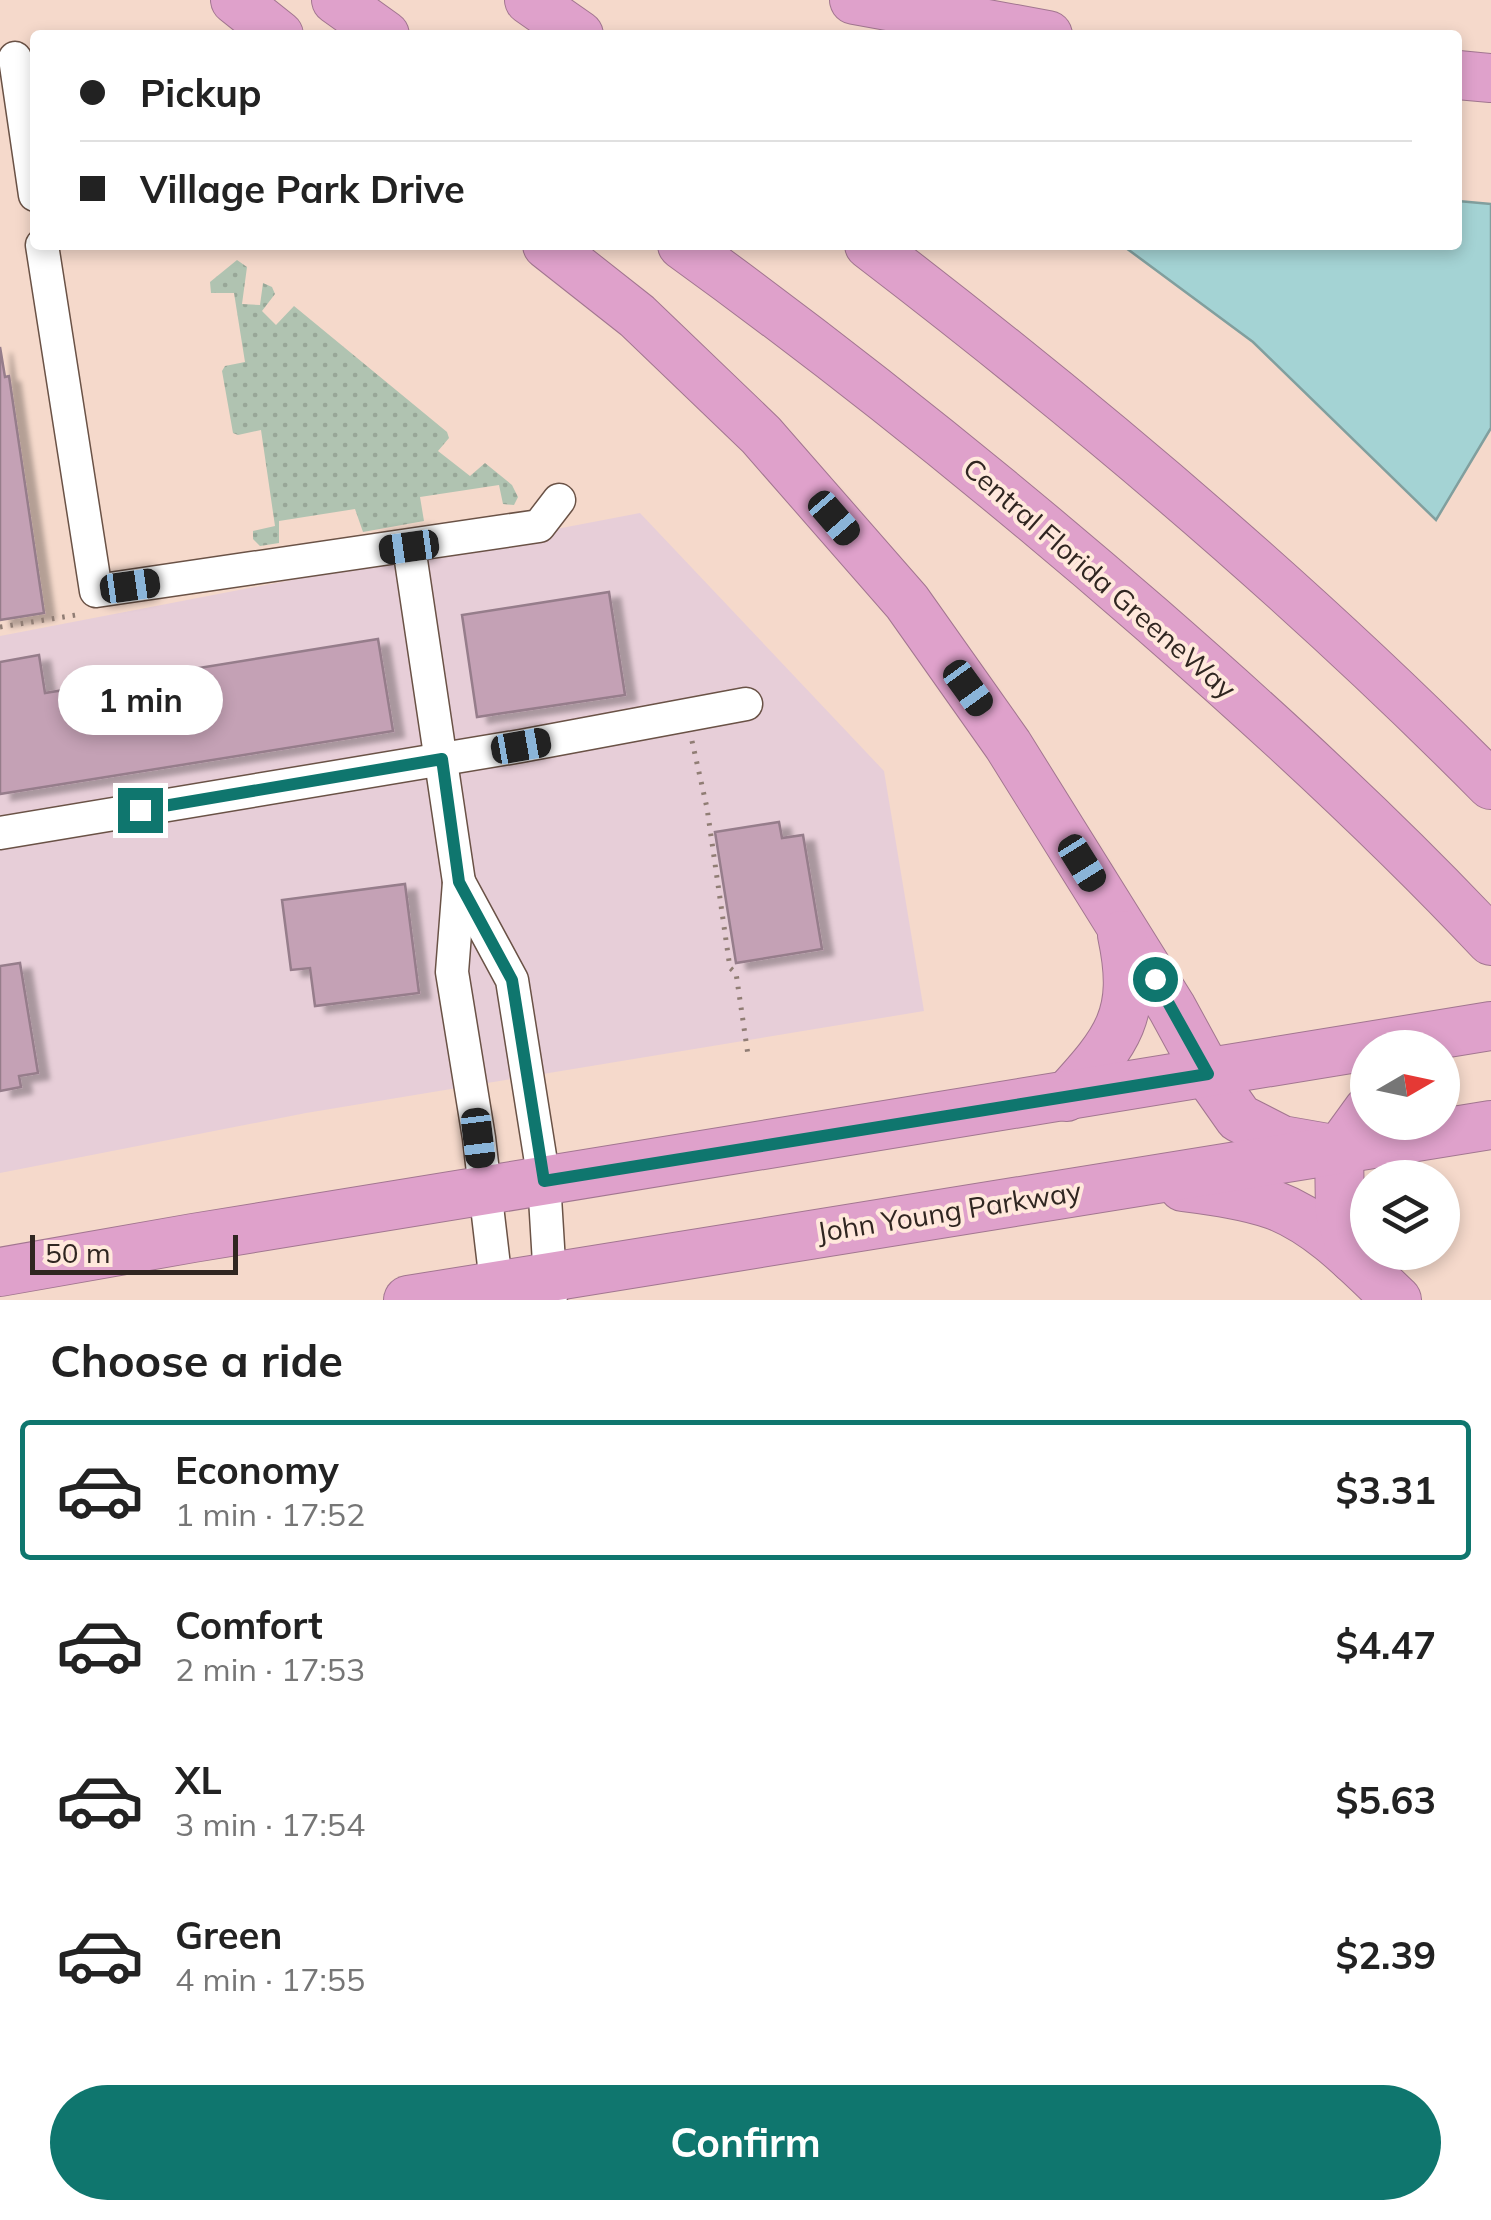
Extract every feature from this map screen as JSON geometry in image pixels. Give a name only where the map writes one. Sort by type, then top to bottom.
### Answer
[{"type":"highway","points":[[235,0],[274,30]]},
{"type":"highway","points":[[336,0],[378,30]]},
{"type":"highway","points":[[529,0],[571,30]]},
{"type":"highway","points":[[854,0],[1020,30]]},
{"type":"highway","points":[[1462,75],[1491,78]]},
{"type":"highway","points":[[552,250],[637,316],[760,435],[907,602],[1008,745],[1120,922],[1208,1074],[1239,1118],[1282,1140],[1338,1150]]},
{"type":"highway","name":"Central Florida GreeneWay","points":[[689,250],[880,393],[1109,582],[1333,782],[1491,941]]},
{"type":"highway","points":[[875,250],[1180,497],[1408,701],[1491,785]]},
{"type":"highway","points":[[1066,1096],[1101,1059],[1118,1034],[1128,1002],[1130,969],[1120,922]]},
{"type":"highway","points":[[0,1272],[1491,1026]]},
{"type":"highway","points":[[1460,1061],[1491,1056]]},
{"type":"highway","name":"John Young Parkway","points":[[408,1300],[550,1288],[1140,1181],[1491,1125]]},
{"type":"highway","points":[[1350,1134],[1338,1150],[1340,1213],[1350,1246]]},
{"type":"highway","points":[[1140,1181],[1219,1192],[1276,1206],[1350,1256]]},
{"type":"highway","points":[[1366,1270],[1397,1300]]},
{"type":"street","points":[[17,60],[30,158]]},
{"type":"street","points":[[43,250],[96,591],[539,526],[560,500]]},
{"type":"street","points":[[409,547],[459,882],[452,972],[497,1293]]},
{"type":"street","points":[[0,833],[746,704]]},
{"type":"street","points":[[459,882],[512,980],[544,1181],[550,1288]]},
{"type":"path","points":[[0,628],[79,614],[96,591]]},
{"type":"path","points":[[686,716],[707,808],[730,968],[736,973],[748,1054]]},
{"type":"shaded area","points":[[640,513],[884,771],[924,1011],[306,1113],[0,1173],[0,636]]},
{"type":"green space","points":[[237,260],[247,267],[242,304],[260,305],[263,283],[272,287],[275,294],[262,311],[276,325],[294,306],[447,432],[449,438],[438,451],[470,476],[485,463],[512,485],[518,497],[514,505],[503,504],[499,485],[420,497],[424,521],[363,532],[355,509],[279,521],[279,543],[260,546],[253,539],[253,531],[275,526],[261,430],[233,433],[222,371],[225,366],[245,362],[234,293],[211,293],[210,282]]},
{"type":"water","points":[[1462,201],[1491,204],[1491,428],[1436,520],[1253,342],[1129,250],[1462,250]]},
{"type":"building","points":[[0,347],[5,377],[9,376],[44,613],[0,620]]},
{"type":"building","points":[[609,592],[625,695],[477,717],[462,615]]},
{"type":"building","points":[[378,639],[393,731],[0,794],[0,662],[39,655],[45,693]]},
{"type":"building","points":[[779,822],[782,838],[803,835],[822,949],[736,963],[715,832]]},
{"type":"building","points":[[405,884],[419,993],[315,1006],[310,968],[291,970],[282,900]]},
{"type":"building","points":[[20,963],[38,1073],[19,1076],[21,1087],[0,1091],[0,966]]},
{"type":"route","points":[[140,810],[442,759],[459,882],[512,980],[544,1181],[1208,1074],[1155,979]]}]
